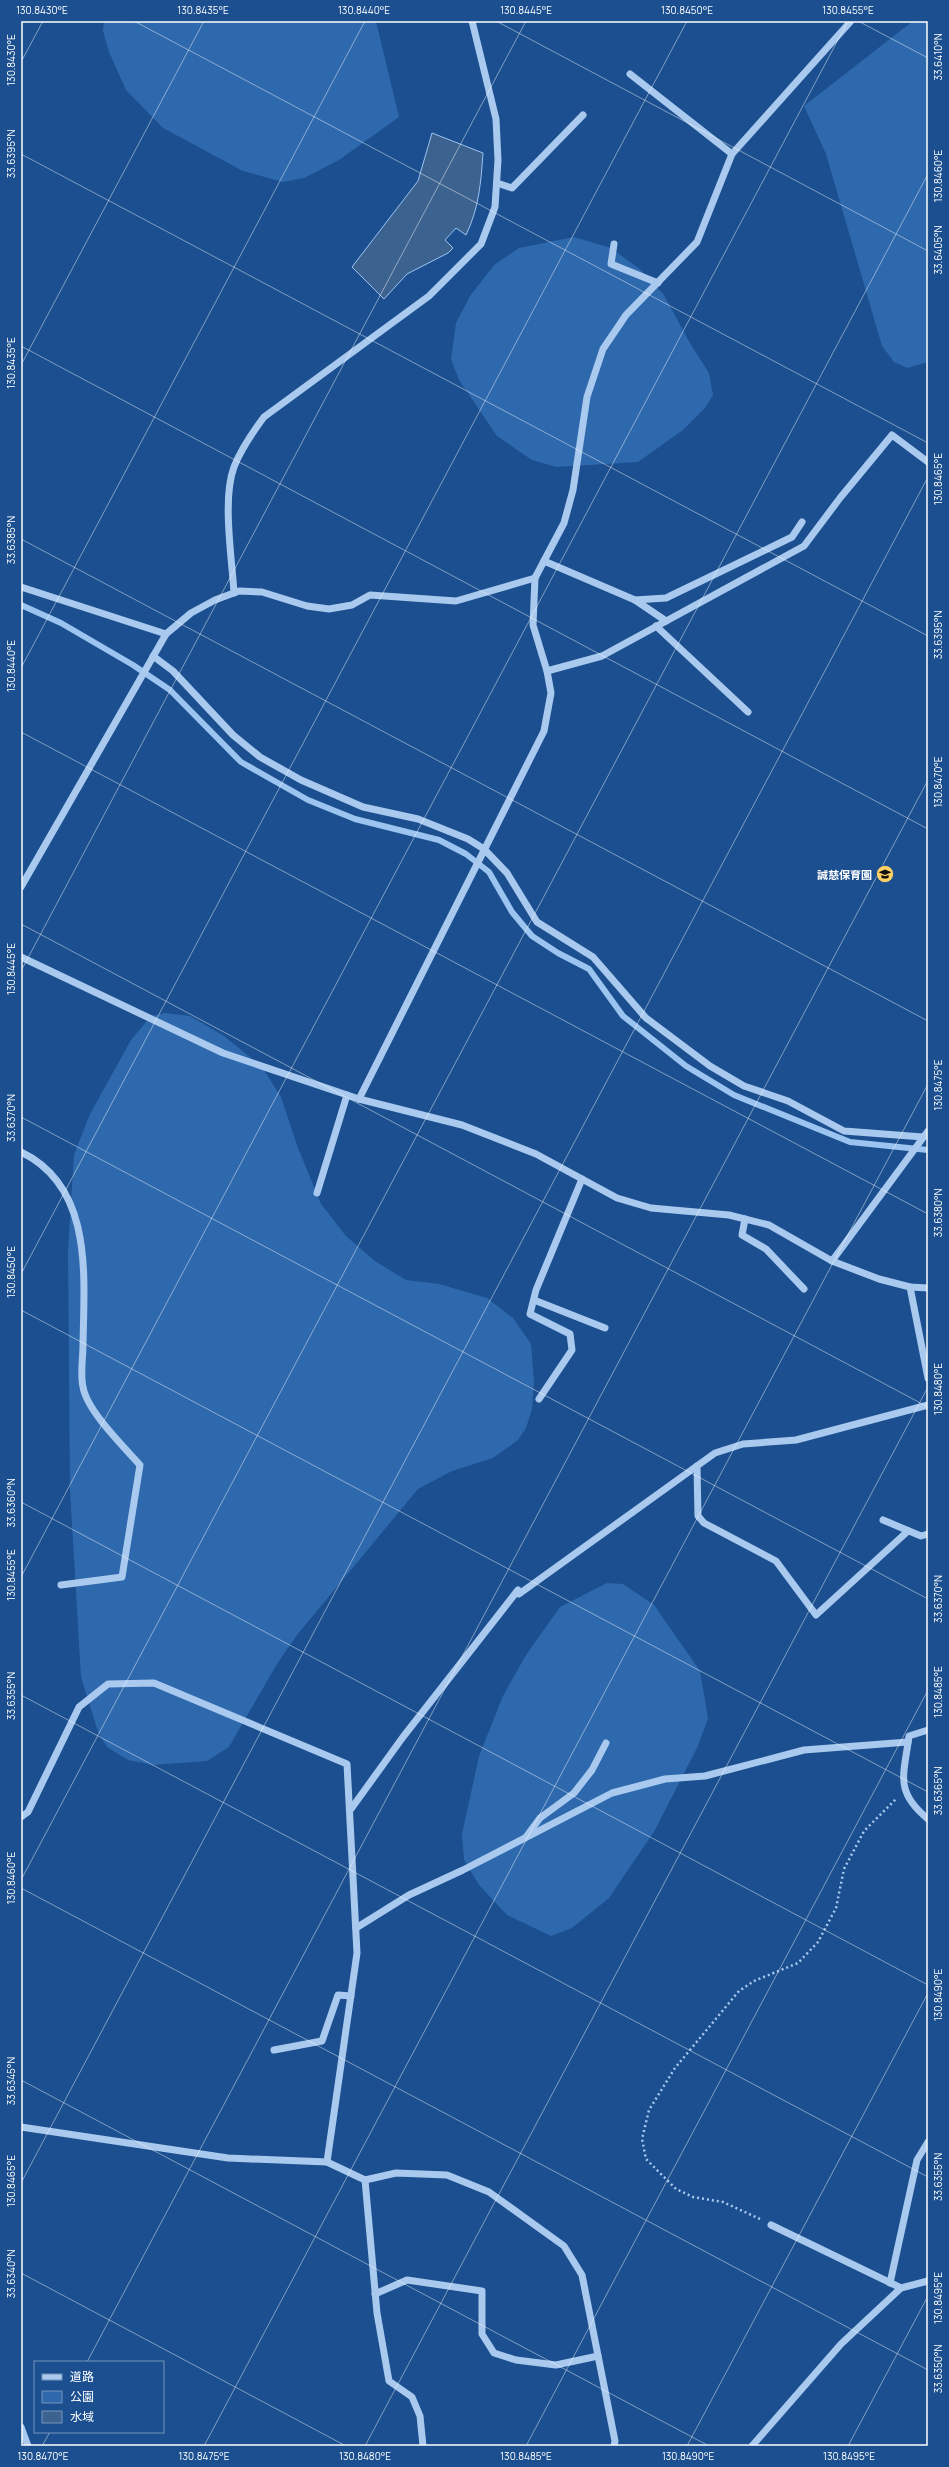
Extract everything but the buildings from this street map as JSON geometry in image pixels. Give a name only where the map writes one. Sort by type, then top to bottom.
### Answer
[{"type":"street","points":[[234,593],[228,500],[233,468],[247,441],[264,417],[429,296],[481,244],[495,207],[498,160],[496,119],[472,21]]},
{"type":"street","points":[[359,1099],[544,731],[551,693],[547,671],[533,625],[535,578],[564,523],[573,490],[587,397],[603,349],[626,315],[697,242],[732,154],[851,21]]},
{"type":"street","points":[[630,74],[732,154]]},
{"type":"street","points":[[497,183],[512,188],[583,115]]},
{"type":"street","points":[[614,244],[611,264],[658,283]]},
{"type":"street","points":[[547,671],[602,656],[804,546],[840,498],[892,435],[928,462]]},
{"type":"street","points":[[635,600],[666,598],[792,537],[802,522]]},
{"type":"street","points":[[544,561],[635,600],[666,621]]},
{"type":"street","points":[[21,888],[166,634],[191,613],[215,600],[234,593],[262,592],[307,606],[329,610],[352,605],[370,595],[456,601],[535,578]]},
{"type":"street","points":[[21,587],[166,634]]},
{"type":"street","points":[[656,626],[748,712]]},
{"type":"street","points":[[153,656],[173,671],[233,735],[267,761],[301,780],[363,807],[418,820],[468,839],[484,849],[507,873],[537,922],[593,957],[646,1018],[710,1066],[744,1086],[788,1101],[844,1131],[923,1137]]},
{"type":"street","points":[[21,957],[112,1002],[223,1053],[359,1099],[462,1126],[536,1154],[617,1198],[651,1208],[729,1215],[769,1225],[832,1261],[879,1279],[910,1288],[928,1288]]},
{"type":"street","points":[[317,1193],[347,1095]]},
{"type":"street","points":[[832,1261],[928,1131]]},
{"type":"street","points":[[21,1152],[38,1160],[71,1200],[84,1257],[83,1388],[99,1420],[140,1465],[122,1577],[61,1585]]},
{"type":"street","points":[[539,1399],[572,1350],[570,1334],[530,1314],[534,1300],[582,1179]]},
{"type":"street","points":[[745,1219],[742,1235],[766,1249],[804,1289]]},
{"type":"street","points":[[910,1288],[928,1378]]},
{"type":"street","points":[[534,1300],[605,1328]]},
{"type":"street","points":[[351,1809],[403,1737],[518,1590],[519,1594],[715,1453],[743,1444],[796,1440],[928,1405]]},
{"type":"street","points":[[696,1466],[698,1516],[704,1523],[776,1562],[816,1616],[908,1531]]},
{"type":"street","points":[[883,1520],[921,1536],[928,1534]]},
{"type":"street","points":[[21,1817],[28,1812],[79,1707],[108,1684],[154,1683],[347,1764],[351,1809],[358,1953],[327,2162]]},
{"type":"street","points":[[928,1730],[909,1736],[903,1776],[904,1791],[916,1809],[928,1819]]},
{"type":"street","points":[[524,1839],[540,1818],[574,1793],[592,1770],[606,1742]]},
{"type":"street","points":[[356,1928],[409,1895],[524,1839],[612,1793],[665,1779],[705,1776],[804,1750],[908,1742]]},
{"type":"street","points":[[274,2050],[322,2041],[338,1995],[351,1996]]},
{"type":"street","points":[[21,2127],[228,2158],[327,2162],[365,2180],[396,2173],[447,2175],[489,2192],[564,2246],[582,2275],[615,2441],[614,2446]]},
{"type":"street","points":[[890,2283],[917,2160],[928,2142]]},
{"type":"street","points":[[365,2180],[375,2294],[389,2381],[412,2397],[420,2416],[423,2446]]},
{"type":"street","points":[[771,2225],[901,2288]]},
{"type":"street","points":[[375,2294],[407,2280],[482,2291],[482,2334],[494,2353],[516,2360],[556,2365],[598,2356]]},
{"type":"street","points":[[752,2446],[841,2344],[901,2288],[928,2281]]},
{"type":"street","points":[[21,2427],[28,2446]]},
{"type":"path","points":[[771,2225],[723,2202],[693,2196],[676,2190],[646,2159],[642,2139],[649,2110],[675,2068],[739,1991],[754,1981],[798,1964],[818,1942],[836,1908],[844,1869],[864,1831],[904,1791]]},
{"type":"green space","points":[[104,21],[376,21],[399,117],[339,160],[304,178],[283,182],[243,171],[163,128],[126,90],[109,52],[103,31]]},
{"type":"green space","points":[[913,21],[928,21],[928,362],[907,368],[894,362],[882,346],[826,154],[804,106]]},
{"type":"green space","points":[[574,237],[611,248],[641,270],[664,295],[691,345],[709,373],[713,395],[705,408],[683,430],[638,462],[556,467],[532,460],[497,436],[459,380],[451,359],[456,323],[470,296],[494,265],[519,248]]},
{"type":"green space","points":[[165,1013],[190,1016],[224,1036],[262,1067],[281,1097],[298,1148],[321,1204],[346,1236],[375,1261],[406,1280],[439,1284],[487,1298],[513,1318],[531,1344],[534,1382],[532,1409],[526,1428],[518,1440],[493,1458],[452,1471],[418,1489],[297,1635],[277,1664],[229,1747],[207,1761],[153,1765],[128,1760],[107,1747],[98,1732],[81,1677],[70,1490],[68,1251],[74,1155],[90,1114],[131,1040],[151,1016]]},
{"type":"green space","points":[[607,1583],[623,1584],[654,1605],[700,1671],[708,1718],[698,1746],[655,1830],[609,1898],[572,1928],[551,1936],[507,1915],[479,1885],[464,1860],[462,1834],[479,1756],[503,1696],[526,1655],[560,1607]]},
{"type":"water","points":[[432,133],[483,153],[477,205],[466,235],[456,228],[445,240],[453,248],[448,253],[407,274],[384,299],[352,267],[418,181]]},
{"type":"waterway","points":[[21,605],[61,623],[133,665],[170,690],[241,762],[308,800],[355,819],[439,840],[466,854],[489,872],[512,912],[532,936],[558,953],[589,969],[623,1016],[686,1066],[734,1095],[850,1142],[928,1150]]},
{"type":"place","name":"誠慈保育園","points":[[885,874]]}]
